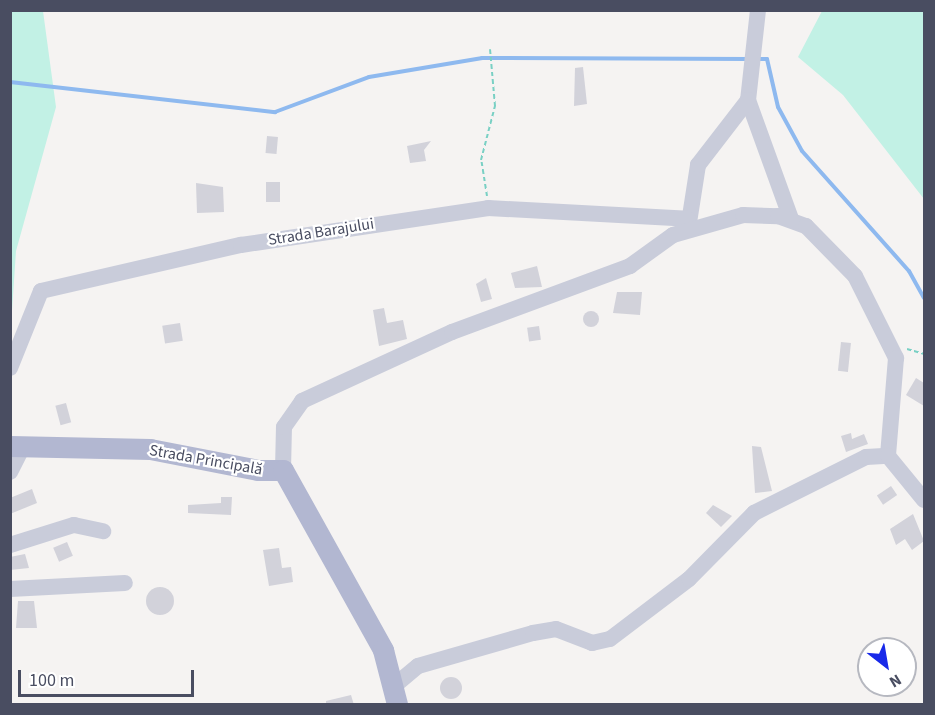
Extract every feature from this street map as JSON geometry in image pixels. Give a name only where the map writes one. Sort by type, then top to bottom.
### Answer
[{"type":"main road","name":"Strada Principală","points":[[16,447],[150,449],[258,470],[283,470],[383,650],[395,695]]},
{"type":"street","points":[[758,10],[748,96],[791,219]]},
{"type":"street","points":[[688,225],[698,165],[748,96]]},
{"type":"street","name":"Strada Barajului","points":[[10,368],[35,298],[46,289],[307,232],[488,208],[688,225]]},
{"type":"street","points":[[283,470],[284,427],[302,401],[452,332],[630,266],[688,225],[743,215],[791,219],[840,255],[894,346],[897,372],[888,456],[924,500]]},
{"type":"street","points":[[10,472],[16,447]]},
{"type":"street","points":[[395,695],[418,666],[533,633],[556,629],[592,643],[610,639],[689,579],[753,513],[866,457],[888,456]]},
{"type":"street","points":[[10,545],[74,525],[103,531]]},
{"type":"street","points":[[10,589],[125,583]]},
{"type":"path","points":[[488,208],[481,159],[495,106],[495,83],[490,49]]},
{"type":"path","points":[[894,346],[924,354]]},
{"type":"green space","points":[[11,10],[43,11],[56,107],[16,251],[11,326]]},
{"type":"green space","points":[[822,11],[924,11],[924,199],[843,95],[798,57]]},
{"type":"building","points":[[583,67],[587,104],[574,106],[575,68]]},
{"type":"building","points":[[267,136],[278,137],[276,154],[266,153]]},
{"type":"building","points":[[431,141],[424,150],[426,161],[410,163],[407,146]]},
{"type":"building","points":[[266,182],[280,182],[280,202],[266,202]]},
{"type":"building","points":[[196,183],[223,187],[224,212],[197,213]]},
{"type":"building","points":[[537,266],[542,287],[515,288],[511,273]]},
{"type":"building","points":[[486,278],[492,299],[481,302],[476,284]]},
{"type":"building","points":[[617,292],[642,292],[640,315],[613,313]]},
{"type":"building","points":[[384,308],[387,323],[403,320],[407,339],[379,346],[373,310]]},
{"type":"building","points":[[588,311],[594,311],[599,319],[597,325],[588,327],[583,322],[583,316]]},
{"type":"building","points":[[180,323],[183,341],[165,344],[162,326]]},
{"type":"building","points":[[539,326],[541,340],[529,342],[527,328]]},
{"type":"building","points":[[841,342],[851,343],[848,372],[838,371]]},
{"type":"building","points":[[916,378],[924,383],[924,406],[906,395]]},
{"type":"building","points":[[66,403],[71,422],[61,425],[55,406]]},
{"type":"building","points":[[851,433],[852,439],[864,434],[868,444],[846,452],[841,436]]},
{"type":"building","points":[[752,446],[761,447],[772,491],[755,493]]},
{"type":"building","points":[[891,486],[897,495],[883,505],[877,496]]},
{"type":"building","points":[[32,489],[37,503],[10,514],[10,498]]},
{"type":"building","points":[[221,497],[232,497],[231,515],[188,513],[188,505],[221,503]]},
{"type":"building","points":[[713,505],[732,516],[721,527],[706,513]]},
{"type":"building","points":[[913,514],[924,541],[912,550],[905,539],[896,545],[890,529]]},
{"type":"building","points":[[67,542],[73,556],[59,562],[53,548]]},
{"type":"building","points":[[279,548],[282,568],[291,567],[293,582],[269,586],[263,550]]},
{"type":"building","points":[[25,554],[29,568],[10,570],[10,557]]},
{"type":"building","points":[[160,587],[170,591],[174,601],[170,611],[160,615],[150,611],[146,601],[150,591]]},
{"type":"building","points":[[18,601],[34,601],[37,628],[16,628]]},
{"type":"building","points":[[451,677],[459,680],[462,688],[459,696],[451,699],[443,696],[440,688],[443,680]]},
{"type":"building","points":[[351,695],[354,705],[326,705],[326,701]]},
{"type":"waterway","points":[[10,82],[275,112],[369,77],[482,58],[749,59]]},
{"type":"waterway","points":[[757,59],[767,59],[778,107],[802,151],[909,271],[924,298]]}]
